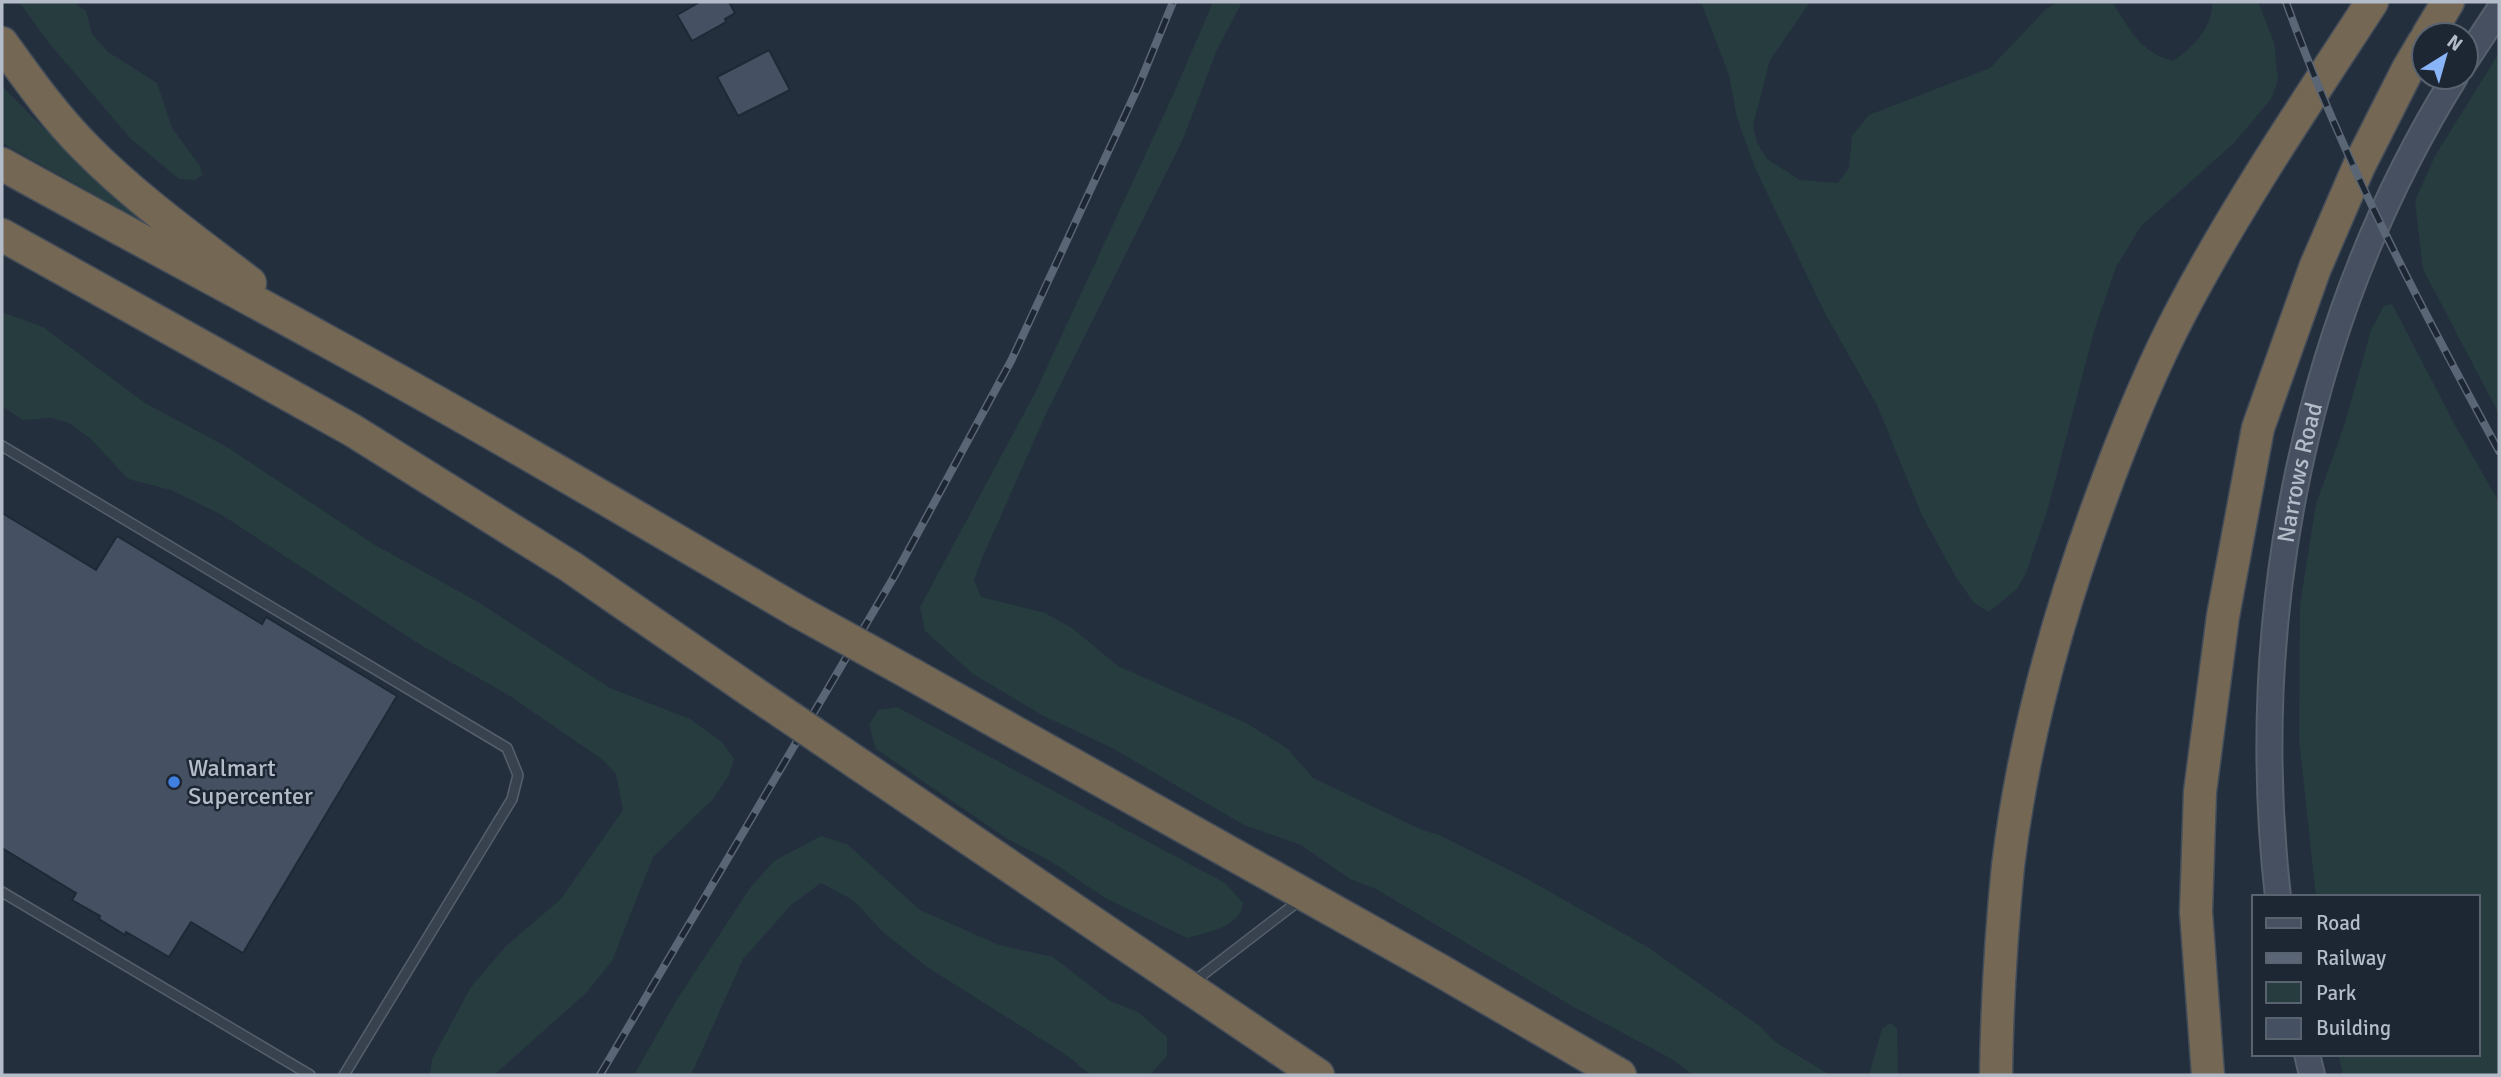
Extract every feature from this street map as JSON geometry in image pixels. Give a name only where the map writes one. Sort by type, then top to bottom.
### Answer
[{"type":"highway","points":[[1996,1075],[1998,981],[2009,864],[2022,782],[2046,670],[2080,555],[2126,432],[2182,309],[2262,171],[2372,2]]},
{"type":"highway","points":[[2436,21],[2448,2]]},
{"type":"highway","points":[[2,43],[84,147],[145,202],[323,339]]},
{"type":"highway","points":[[2208,1075],[2196,912],[2200,792],[2223,616],[2258,428],[2315,268],[2359,166],[2410,69]]},
{"type":"highway","points":[[2,164],[556,470],[797,611],[1497,1003],[1620,1075]]},
{"type":"highway","points":[[7,238],[352,430],[571,568],[1318,1075]]},
{"type":"street","points":[[2480,39],[2499,10]]},
{"type":"street","name":"Narrows Road","points":[[2278,895],[2270,770],[2273,658],[2287,530],[2315,396],[2353,286],[2396,185],[2446,91]]},
{"type":"street","points":[[2307,1056],[2312,1075]]},
{"type":"lane","points":[[2,446],[507,748],[518,775],[512,799],[344,1075]]},
{"type":"lane","points":[[2,892],[310,1075]]},
{"type":"lane","points":[[1188,986],[1306,896]]},
{"type":"green space","points":[[19,2],[73,2],[86,11],[92,34],[108,52],[157,83],[172,128],[200,166],[202,175],[195,180],[179,179],[131,139],[49,43]]},
{"type":"green space","points":[[1213,2],[1242,2],[1216,52],[1183,139],[1046,414],[983,556],[974,580],[981,597],[1045,613],[1072,628],[1118,666],[1246,723],[1287,748],[1313,778],[1422,830],[1439,835],[1529,880],[1649,948],[1761,1027],[1774,1041],[1830,1075],[1694,1075],[1670,1058],[1572,1006],[1376,889],[1350,879],[1301,845],[1244,825],[1112,748],[1042,715],[973,674],[925,631],[920,607],[1035,393],[1173,95]]},
{"type":"green space","points":[[1701,2],[1810,2],[1770,60],[1753,125],[1757,143],[1767,159],[1800,180],[1838,183],[1849,168],[1852,136],[1869,115],[1990,68],[2046,9],[2058,2],[2112,2],[2143,45],[2151,52],[2173,61],[2188,50],[2200,36],[2209,20],[2212,2],[2258,2],[2274,42],[2278,81],[2271,99],[2234,143],[2141,226],[2116,267],[2094,331],[2048,508],[2026,573],[2017,589],[1989,612],[1974,603],[1954,574],[1921,513],[1877,405],[1826,315],[1755,168],[1737,118],[1729,75]]},
{"type":"green space","points":[[2499,53],[2499,414],[2423,269],[2415,201],[2435,156],[2475,91],[2480,91],[2480,84]]},
{"type":"green space","points":[[2,86],[60,145],[140,213],[138,219],[2,143]]},
{"type":"green space","points":[[2392,304],[2455,425],[2499,502],[2499,1075],[2343,1075],[2338,1056],[2480,1056],[2480,895],[2316,895],[2299,738],[2300,605],[2316,504],[2345,423],[2371,330],[2384,306]]},
{"type":"green space","points":[[2,312],[43,327],[145,403],[227,447],[375,545],[478,602],[610,688],[690,719],[722,742],[734,759],[729,775],[713,799],[653,857],[612,961],[586,993],[494,1075],[430,1075],[432,1059],[471,987],[506,946],[561,899],[623,810],[616,774],[603,760],[510,696],[419,644],[222,515],[171,490],[128,479],[91,439],[69,423],[51,418],[23,420],[2,406]]},
{"type":"green space","points":[[897,707],[1225,883],[1243,903],[1241,911],[1221,928],[1187,938],[1105,898],[1052,862],[1006,838],[876,749],[869,725],[878,710]]},
{"type":"green space","points":[[821,836],[847,844],[920,910],[999,945],[1053,957],[1110,1001],[1138,1012],[1167,1037],[1167,1056],[1150,1075],[1091,1075],[1065,1054],[927,967],[884,933],[853,900],[821,883],[792,904],[743,959],[691,1075],[634,1075],[676,1001],[750,888],[774,861]]},
{"type":"green space","points":[[1890,1023],[1897,1028],[1898,1075],[1869,1075],[1882,1029]]},
{"type":"building","points":[[700,2],[729,2],[735,13],[725,19],[726,22],[692,41],[677,15]]},
{"type":"building","points":[[769,50],[790,90],[738,116],[717,77]]},
{"type":"building","name":"Walmart Supercenter","points":[[2,513],[96,570],[117,536],[262,624],[266,617],[397,696],[243,953],[191,922],[169,957],[99,919],[100,916],[72,900],[76,893],[2,848]]},
{"type":"railway","points":[[600,1075],[895,575],[1011,361],[1139,85],[1173,2]]},
{"type":"railway","points":[[2286,2],[2332,118],[2384,231],[2499,451]]},
{"type":"place","name":"Walmart Supercenter","points":[[174,782]]}]
